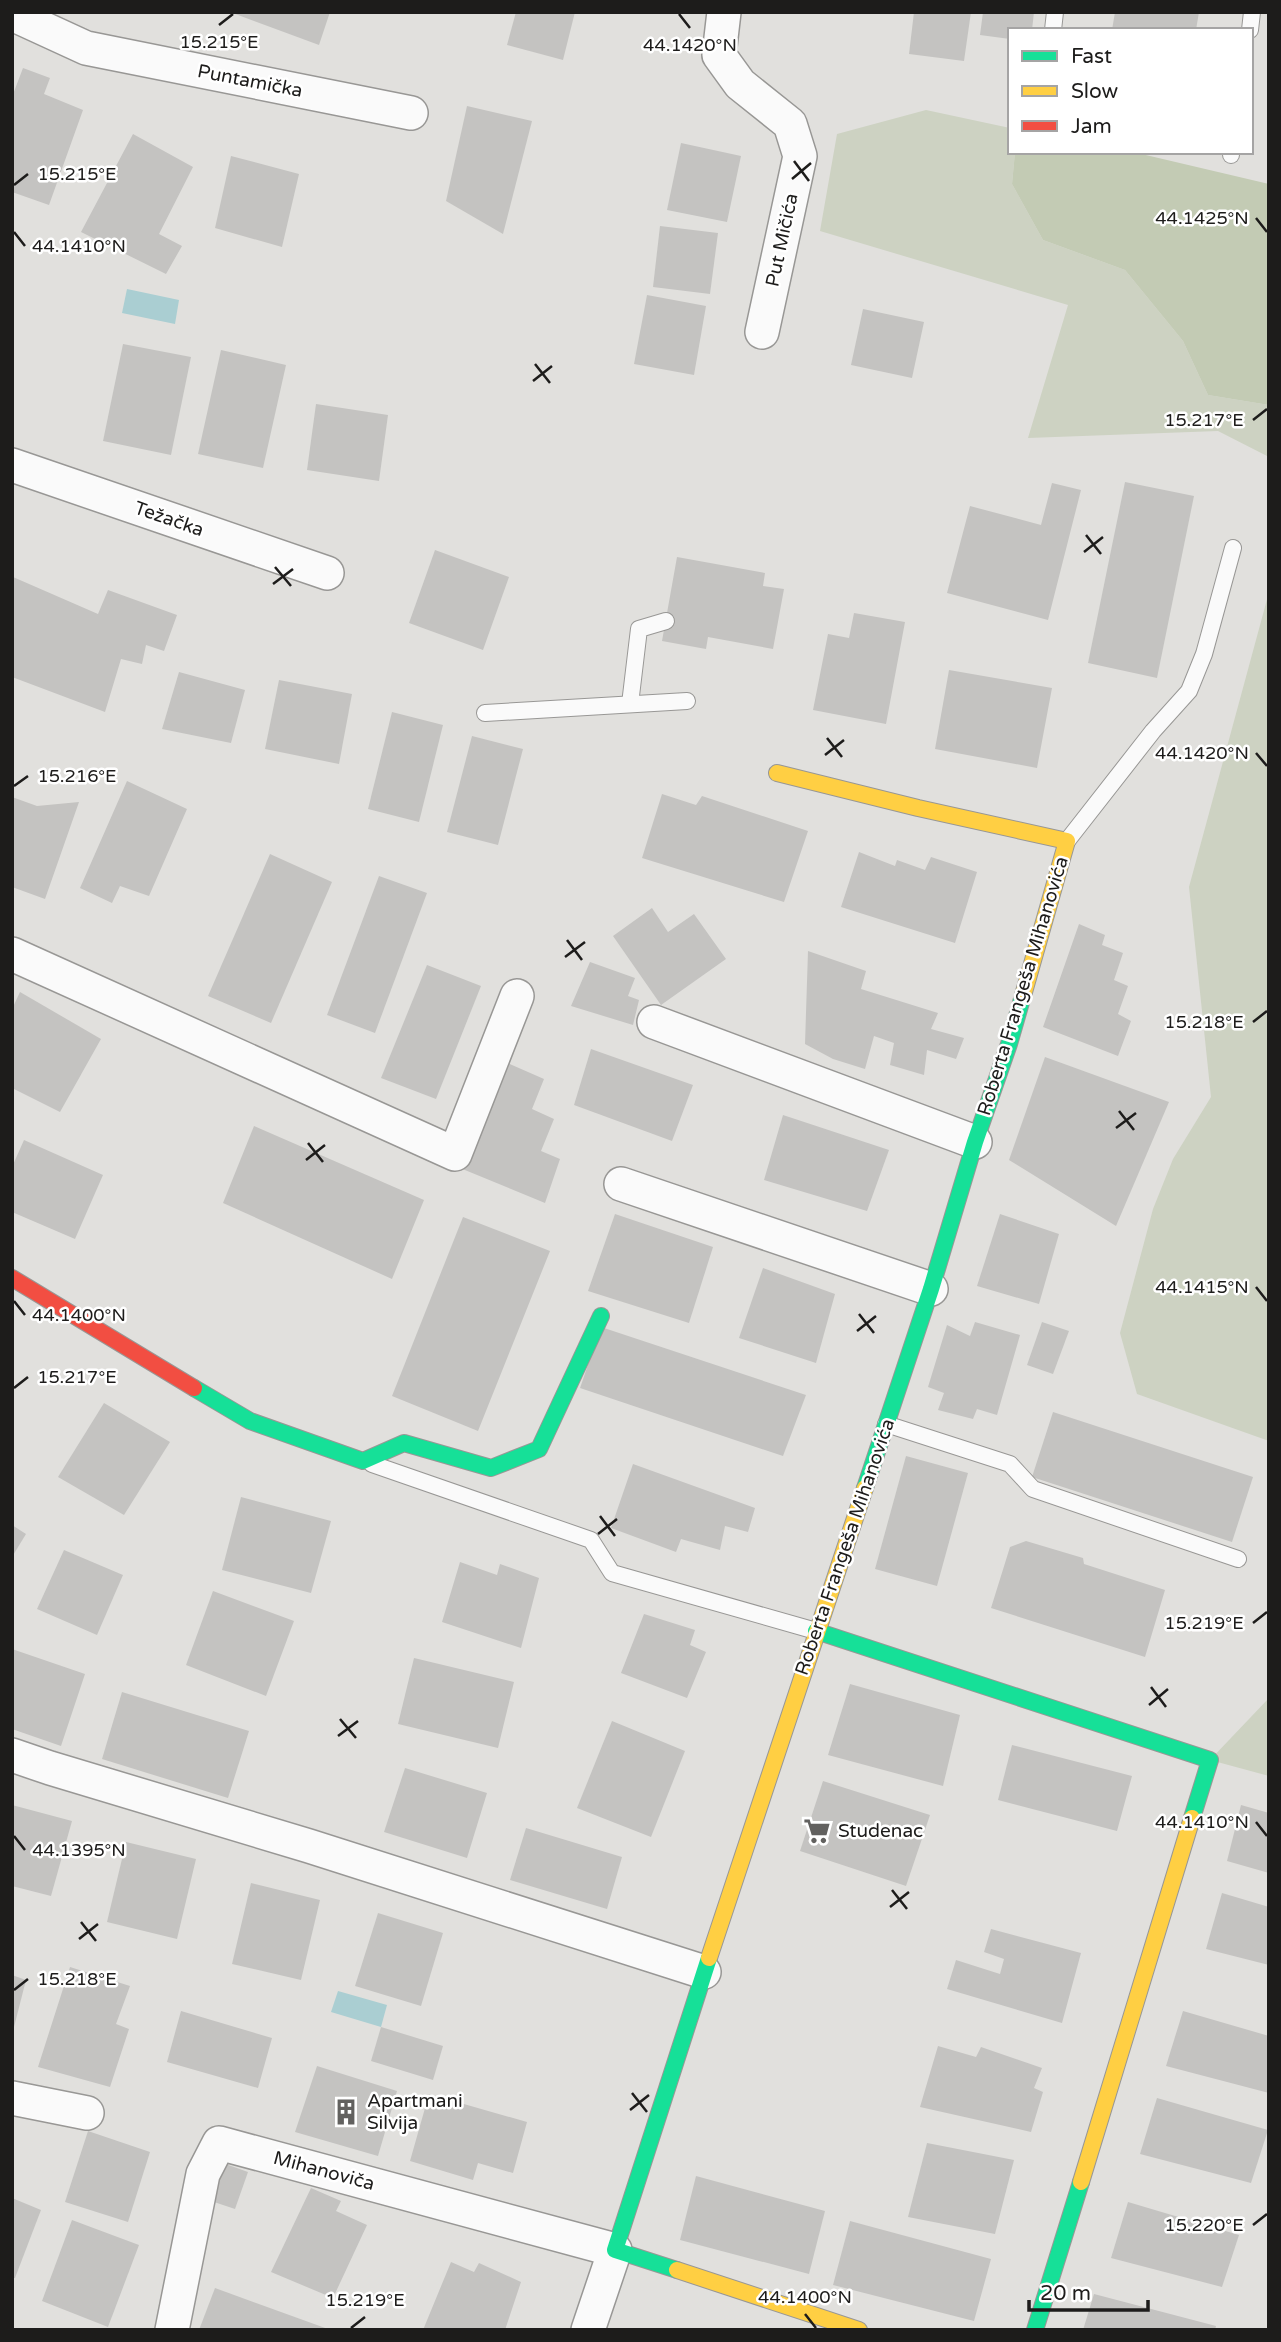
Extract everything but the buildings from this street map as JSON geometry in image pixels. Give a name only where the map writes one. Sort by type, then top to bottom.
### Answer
[{"type":"street","name":"Put Mičića","points":[[724,12],[719,55],[740,84],[790,124],[800,156],[762,332]]},
{"type":"street","name":"Puntamička","points":[[12,14],[86,48],[411,113]]},
{"type":"street","name":"Težačka","points":[[12,465],[327,573]]},
{"type":"street","points":[[777,773],[1067,841]]},
{"type":"street","name":"Roberta Frangeša Mihanovića","points":[[588,2330],[816,1631],[931,1289],[975,1142],[1009,1044],[1067,841]]},
{"type":"street","points":[[12,954],[454,1154],[517,996]]},
{"type":"street","points":[[654,1022],[975,1142]]},
{"type":"street","points":[[621,1184],[931,1289]]},
{"type":"street","points":[[12,1278],[250,1421],[363,1461],[404,1443],[491,1468],[539,1449],[601,1316]]},
{"type":"street","points":[[816,1631],[1210,1760],[1035,2330]]},
{"type":"street","points":[[12,1755],[704,1972]]},
{"type":"street","points":[[12,2098],[88,2113]]},
{"type":"street","name":"Mihanoviča","points":[[172,2330],[208,2141],[615,2250]]},
{"type":"street","points":[[615,2250],[859,2330]]},
{"type":"lane","points":[[1067,841],[1153,731],[1189,691],[1204,654],[1233,548]]},
{"type":"lane","points":[[630,704],[639,629],[666,621]]},
{"type":"lane","points":[[485,713],[687,701]]},
{"type":"lane","points":[[887,1424],[1010,1464],[1033,1489],[1238,1559]]},
{"type":"lane","points":[[363,1461],[591,1540],[612,1573],[816,1631]]},
{"type":"green space","points":[[926,110],[1008,128],[1008,154],[1015,154],[1012,184],[1043,240],[1125,270],[1183,341],[1208,395],[1269,405],[1269,457],[1218,431],[1028,438],[1068,305],[820,231],[837,134]]},
{"type":"green space","points":[[1015,154],[1142,154],[1269,184],[1269,405],[1208,395],[1183,341],[1125,270],[1043,240],[1012,184]]},
{"type":"green space","points":[[1269,592],[1269,1441],[1137,1394],[1120,1333],[1153,1209],[1173,1159],[1211,1097],[1189,887]]},
{"type":"green space","points":[[1269,1698],[1269,1776],[1210,1760]]},
{"type":"water","points":[[127,289],[179,300],[175,324],[122,313]]},
{"type":"water","points":[[338,1991],[387,2005],[381,2027],[331,2012]]},
{"type":"traffic: fast","points":[[865,1488],[931,1289],[1024,992]]},
{"type":"traffic: fast","points":[[194,1388],[250,1421],[363,1461],[404,1443],[491,1468],[539,1449],[601,1316]]},
{"type":"traffic: fast","points":[[816,1631],[1210,1760],[1192,1818]]},
{"type":"traffic: fast","points":[[677,2270],[615,2250],[709,1958]]},
{"type":"traffic: fast","points":[[1035,2330],[1081,2182]]},
{"type":"traffic: slow","points":[[777,773],[1067,841],[1024,992]]},
{"type":"traffic: slow","points":[[709,1958],[865,1488]]},
{"type":"traffic: slow","points":[[1081,2182],[1192,1818]]},
{"type":"traffic: slow","points":[[677,2270],[859,2330]]},
{"type":"traffic: jam","points":[[12,1278],[194,1388]]},
{"type":"place","name":"Studenac","points":[[817,1831]]},
{"type":"place","name":"Apartmani Silvija","points":[[346,2112]]}]
